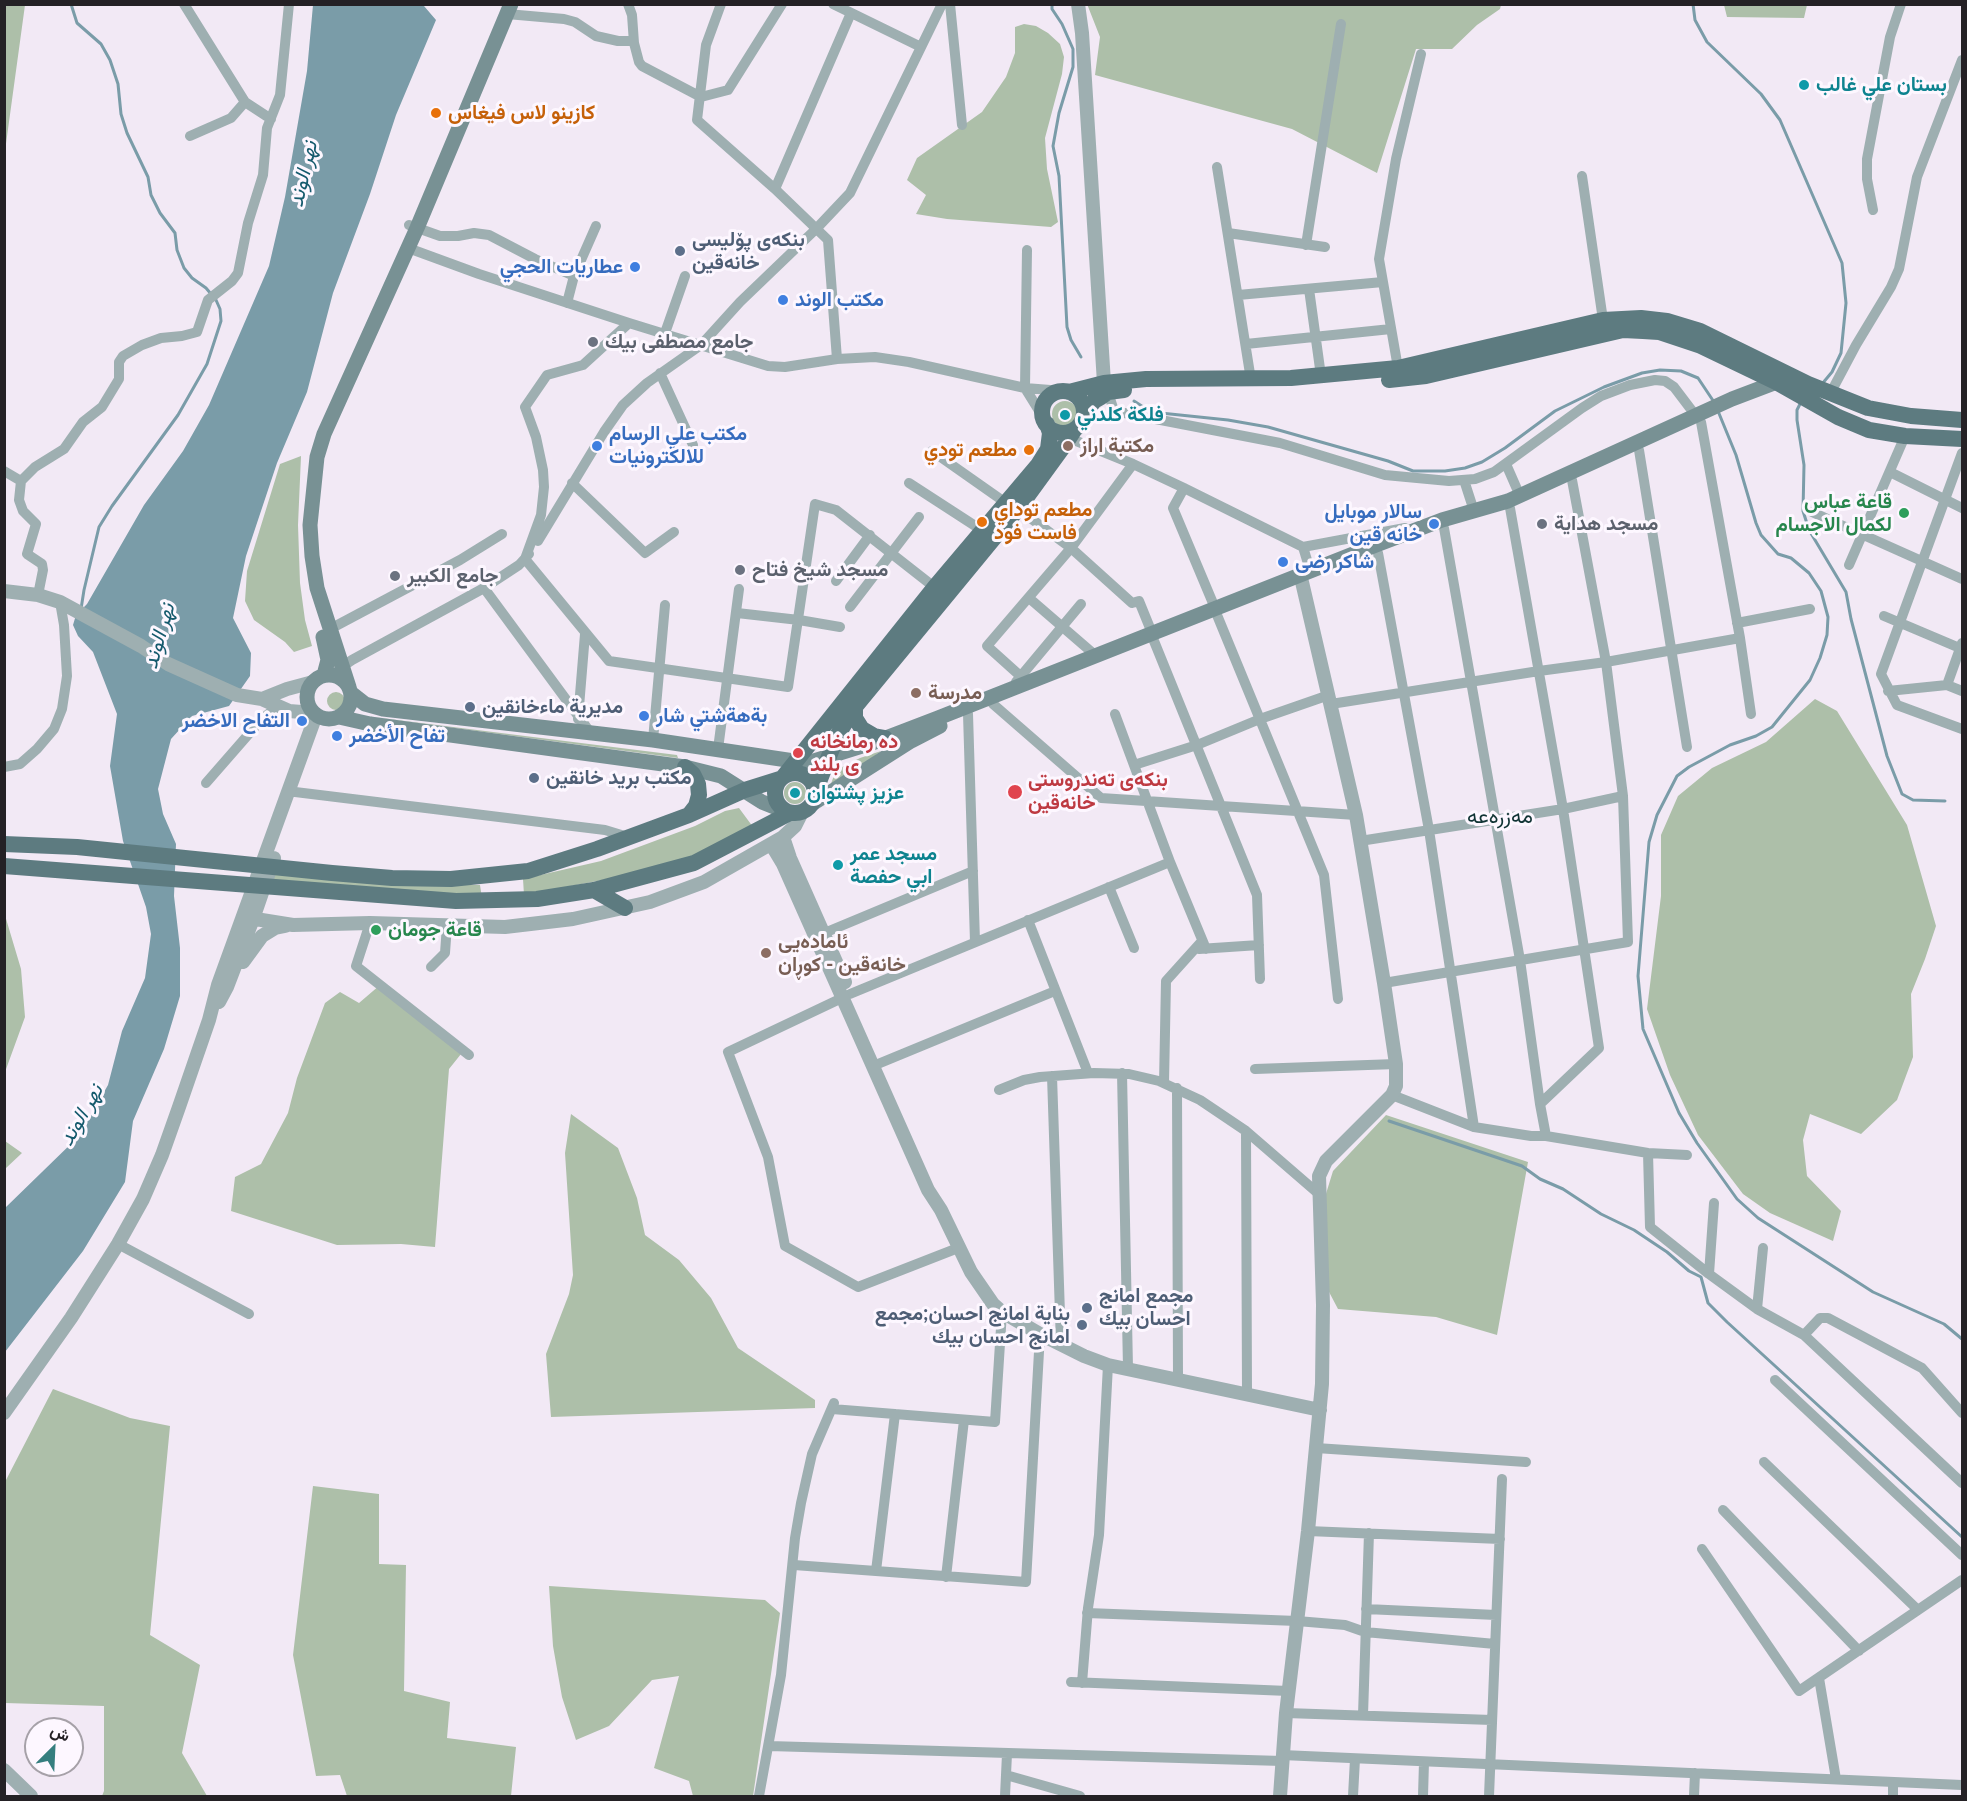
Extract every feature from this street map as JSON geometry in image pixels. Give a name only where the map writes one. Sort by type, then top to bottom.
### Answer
[{"type":"main road","points":[[327,674],[330,629],[317,588],[310,525],[317,458],[324,434],[506,8]]},
{"type":"main road","points":[[404,247],[316,431],[308,456],[301,524],[303,557],[308,590],[328,654],[328,665],[327,674],[307,694],[307,701],[323,716],[380,726],[685,767],[721,776],[762,802],[800,806]]},
{"type":"main road","points":[[800,806],[828,757],[844,722],[983,531],[1012,506],[1062,426],[1094,401],[1106,388],[1146,379],[1251,380],[1398,368],[1603,320],[1655,319],[1682,325],[1718,339],[1808,390],[1855,425],[1885,434],[1962,439]]},
{"type":"main road","points":[[1062,426],[1042,411],[1051,395],[1066,391],[1106,388],[1276,390],[1426,376],[1623,330],[1659,332],[1682,339],[1776,382],[1868,408],[1911,417],[1962,420]]},
{"type":"main road","points":[[1306,576],[1378,552],[1474,511],[1520,496],[1701,418],[1776,382]]},
{"type":"main road","points":[[1734,403],[1769,393],[1808,390]]},
{"type":"main road","points":[[800,806],[778,805],[774,791],[786,772],[1012,506],[1048,448],[1050,433],[1084,409],[1079,398],[1066,391]]},
{"type":"main road","points":[[1885,434],[1887,412]]},
{"type":"main road","points":[[4,866],[456,901],[537,899],[594,890],[694,863],[940,726],[1306,576],[1440,526],[1510,508],[1639,450],[1701,418]]},
{"type":"main road","points":[[4,843],[77,847],[392,878],[451,879],[528,872],[689,815],[814,761],[885,738],[1010,689],[1024,679],[1153,637]]},
{"type":"main road","points":[[327,674],[365,704],[382,709],[718,749],[786,772],[804,775],[814,785],[800,806]]},
{"type":"main road","points":[[323,716],[349,707],[350,690]]},
{"type":"main road","points":[[855,707],[855,718],[862,729],[874,736],[885,738]]},
{"type":"main road","points":[[685,767],[693,774],[698,784],[699,795],[696,806],[689,815]]},
{"type":"main road","points":[[594,890],[625,908]]},
{"type":"street","points":[[183,4],[245,102],[271,119]]},
{"type":"street","points":[[38,595],[43,570],[42,564],[27,554],[36,524],[23,511],[19,500],[21,481],[35,467],[64,449],[83,422],[102,407],[119,379],[119,362],[123,356],[142,345],[161,338],[196,332],[208,300],[221,291],[238,273],[248,223],[263,175],[267,128],[280,95],[289,4]]},
{"type":"street","points":[[628,4],[632,15],[633,41],[642,66],[701,97],[728,90],[782,4]]},
{"type":"street","points":[[721,4],[706,45],[697,120],[775,189],[828,240],[837,359]]},
{"type":"street","points":[[833,4],[921,47]]},
{"type":"street","points":[[262,699],[327,674],[484,588],[525,559],[623,405],[660,373],[701,345],[754,288],[850,193],[942,4]]},
{"type":"street","points":[[950,4],[962,125]]},
{"type":"street","points":[[1078,4],[1082,33],[1106,388],[1114,411],[1280,443],[1385,475],[1426,480],[1464,480],[1485,476],[1506,464],[1601,396],[1630,385],[1655,380],[1665,381],[1674,387],[1701,418],[1740,638],[1751,714]]},
{"type":"street","points":[[1873,210],[1867,179],[1867,159],[1890,37],[1901,4]]},
{"type":"street","points":[[506,8],[575,22],[596,36],[618,41],[633,41]]},
{"type":"street","points":[[775,189],[851,13]]},
{"type":"street","points":[[1306,244],[1341,24]]},
{"type":"street","points":[[1398,368],[1379,259],[1396,159],[1421,54]]},
{"type":"street","points":[[1808,390],[1856,345],[1891,287],[1899,268],[1917,177],[1962,60]]},
{"type":"street","points":[[190,136],[231,118],[245,102]]},
{"type":"street","points":[[1217,167],[1251,380]]},
{"type":"street","points":[[1582,176],[1603,320]]},
{"type":"street","points":[[413,226],[448,236],[474,233],[489,235],[574,276]]},
{"type":"street","points":[[567,303],[574,276],[596,226]]},
{"type":"street","points":[[1228,234],[1325,247]]},
{"type":"street","points":[[404,247],[629,324],[768,366],[785,367],[837,359],[874,357],[909,362],[1025,388],[1066,391]]},
{"type":"street","points":[[1027,250],[1025,388],[1062,426],[1133,464],[1303,547],[1440,526],[1472,683],[1496,819],[1546,1136]]},
{"type":"street","points":[[665,333],[685,276]]},
{"type":"street","points":[[1238,295],[1383,282]]},
{"type":"street","points":[[1309,289],[1321,376]]},
{"type":"street","points":[[525,559],[541,516],[544,488],[543,470],[536,437],[525,407],[547,375],[583,365],[629,324]]},
{"type":"street","points":[[1246,344],[1391,329]]},
{"type":"street","points":[[660,373],[693,445]]},
{"type":"street","points":[[1849,565],[1905,436]]},
{"type":"street","points":[[1639,450],[1687,747]]},
{"type":"street","points":[[932,451],[1071,548],[1132,603],[1139,601],[1257,895],[1260,979]]},
{"type":"street","points":[[1962,453],[1881,674],[1897,705],[1962,729]]},
{"type":"street","points":[[1081,604],[1024,679],[987,646],[1071,548],[1133,464]]},
{"type":"street","points":[[1506,464],[1520,496]]},
{"type":"street","points":[[4,471],[21,481]]},
{"type":"street","points":[[1890,472],[1962,508]]},
{"type":"street","points":[[1464,480],[1474,511]]},
{"type":"street","points":[[1384,983],[1628,942],[1623,796],[1606,662],[1572,480]]},
{"type":"street","points":[[572,483],[645,553],[675,532]]},
{"type":"street","points":[[909,483],[983,531]]},
{"type":"street","points":[[1184,488],[1173,508],[1324,875],[1338,999]]},
{"type":"street","points":[[525,559],[609,661],[788,687],[814,504],[836,510],[940,592]]},
{"type":"street","points":[[1510,508],[1563,809],[1599,1048],[1540,1104]]},
{"type":"street","points":[[1812,512],[1962,579]]},
{"type":"street","points":[[850,607],[919,517]]},
{"type":"street","points":[[330,629],[460,560],[502,534]]},
{"type":"street","points":[[836,580],[870,535]]},
{"type":"street","points":[[1280,1797],[1288,1691],[1320,1410],[1323,1331],[1319,1176],[1323,1166],[1392,1095],[1396,1086],[1396,1064],[1356,815],[1330,700],[1306,576],[1303,547]]},
{"type":"street","points":[[1378,552],[1429,830],[1474,1127]]},
{"type":"street","points":[[484,588],[578,715],[584,732]]},
{"type":"street","points":[[718,749],[739,589]]},
{"type":"street","points":[[4,591],[38,595],[60,602],[141,646],[168,664],[237,695],[262,699],[289,711],[323,716],[291,792],[227,987]]},
{"type":"street","points":[[1029,597],[1095,655]]},
{"type":"street","points":[[4,767],[20,764],[37,749],[54,729],[62,708],[67,676],[64,625],[60,602]]},
{"type":"street","points":[[653,740],[665,605]]},
{"type":"street","points":[[1737,623],[1810,609]]},
{"type":"street","points":[[737,614],[799,620],[840,627]]},
{"type":"street","points":[[1884,616],[1962,647],[1947,685]]},
{"type":"street","points":[[578,715],[585,634]]},
{"type":"street","points":[[1134,765],[1197,745],[1260,719],[1330,700],[1403,694],[1740,638]]},
{"type":"street","points":[[584,649],[601,652]]},
{"type":"street","points":[[1888,691],[1947,685],[1962,691]]},
{"type":"street","points":[[993,704],[1101,798],[1356,815]]},
{"type":"street","points":[[206,783],[261,720],[277,707]]},
{"type":"street","points":[[969,714],[975,942]]},
{"type":"street","points":[[1115,714],[1201,946]]},
{"type":"street","points":[[291,792],[605,830],[628,837]]},
{"type":"street","points":[[1360,841],[1563,809],[1623,796]]},
{"type":"street","points":[[209,1020],[227,987],[262,936],[275,928],[293,925],[370,923],[516,926],[573,919],[625,908],[650,902],[704,882],[777,840],[795,826],[800,806]]},
{"type":"street","points":[[777,840],[790,858],[819,935],[846,996],[936,1187],[941,1210],[958,1248],[984,1292],[1002,1312],[1040,1334],[1108,1365],[1320,1410]]},
{"type":"street","points":[[958,1248],[858,1287],[785,1246],[768,1157],[728,1052],[846,996],[1170,862]]},
{"type":"street","points":[[819,935],[973,871]]},
{"type":"street","points":[[1109,887],[1134,948]]},
{"type":"street","points":[[248,918],[293,925]]},
{"type":"street","points":[[4,1413],[71,1318],[118,1244],[143,1199],[162,1155],[209,1020],[218,985],[248,918]]},
{"type":"street","points":[[1028,920],[1088,1073]]},
{"type":"street","points":[[370,923],[356,966],[469,1055]]},
{"type":"street","points":[[431,967],[445,953],[447,925]]},
{"type":"street","points":[[1164,1083],[1166,981],[1201,946],[1259,945]]},
{"type":"street","points":[[877,1065],[1055,991]]},
{"type":"street","points":[[1255,1069],[1396,1064]]},
{"type":"street","points":[[1122,1073],[1128,1368]]},
{"type":"street","points":[[999,1090],[1024,1080],[1052,1076],[1122,1073],[1143,1076],[1177,1088],[1246,1131],[1320,1195]]},
{"type":"street","points":[[1052,1076],[1061,1344]]},
{"type":"street","points":[[1177,1088],[1178,1379]]},
{"type":"street","points":[[1392,1095],[1474,1127],[1648,1153],[1687,1155]]},
{"type":"street","points":[[1246,1131],[1247,1394]]},
{"type":"street","points":[[1648,1153],[1650,1227],[1757,1309],[1804,1335],[1962,1483]]},
{"type":"street","points":[[1709,1274],[1714,1203]]},
{"type":"street","points":[[118,1244],[249,1314]]},
{"type":"street","points":[[1757,1309],[1764,1248]]},
{"type":"street","points":[[759,1797],[782,1675],[795,1538],[806,1478],[813,1454],[833,1406],[895,1414],[996,1422],[1002,1312]]},
{"type":"street","points":[[1804,1335],[1820,1318],[1828,1318],[1922,1368],[1962,1413]]},
{"type":"street","points":[[794,1565],[1026,1582],[1040,1334]]},
{"type":"street","points":[[1108,1365],[1099,1534],[1077,1683],[1288,1691]]},
{"type":"street","points":[[1775,1380],[1962,1555]]},
{"type":"street","points":[[876,1572],[895,1414]]},
{"type":"street","points":[[946,1577],[964,1420]]},
{"type":"street","points":[[1316,1448],[1526,1462]]},
{"type":"street","points":[[1764,1462],[1918,1610]]},
{"type":"street","points":[[1489,1797],[1502,1479]]},
{"type":"street","points":[[1723,1510],[1859,1651]]},
{"type":"street","points":[[1308,1531],[1500,1539]]},
{"type":"street","points":[[1363,1715],[1369,1533]]},
{"type":"street","points":[[1702,1549],[1799,1691],[1962,1580]]},
{"type":"street","points":[[1366,1609],[1496,1615]]},
{"type":"street","points":[[1087,1613],[1297,1621],[1345,1625],[1365,1632],[1495,1644]]},
{"type":"street","points":[[1819,1678],[1836,1779]]},
{"type":"street","points":[[1286,1713],[1492,1720]]},
{"type":"street","points":[[770,1746],[1007,1754],[1355,1759],[1962,1785]]},
{"type":"street","points":[[1005,1797],[1007,1754]]},
{"type":"street","points":[[1353,1797],[1355,1759]]},
{"type":"street","points":[[1423,1797],[1424,1762]]},
{"type":"street","points":[[4,1770],[31,1797]]},
{"type":"street","points":[[1694,1797],[1695,1773]]},
{"type":"street","points":[[1006,1776],[1080,1797]]},
{"type":"street","points":[[1893,1782],[1893,1797]]},
{"type":"green space","points":[[1087,4],[1501,5],[1500,9],[1477,25],[1452,49],[1416,49],[1377,173],[1292,129],[1095,75],[1100,37]]},
{"type":"green space","points":[[1724,4],[1807,5],[1804,18],[1727,17]]},
{"type":"green space","points":[[4,5],[25,5],[5,151]]},
{"type":"green space","points":[[1024,24],[1036,26],[1048,33],[1060,44],[1064,57],[1062,74],[1045,138],[1047,169],[1058,222],[1051,227],[947,219],[916,214],[926,195],[907,180],[917,158],[982,112],[1006,77],[1015,53],[1015,27]]},
{"type":"green space","points":[[1065,401],[1074,405],[1078,414],[1074,423],[1065,427],[1056,423],[1052,414],[1056,405]]},
{"type":"green space","points":[[301,456],[298,525],[300,583],[305,620],[312,646],[294,652],[285,642],[254,620],[245,601],[247,571],[280,464]]},
{"type":"green space","points":[[336,692],[342,695],[345,701],[342,707],[336,710],[330,707],[327,701],[330,695]]},
{"type":"green space","points":[[1815,699],[1837,711],[1907,825],[1936,926],[1911,994],[1913,1057],[1897,1100],[1861,1134],[1810,1114],[1803,1140],[1807,1176],[1841,1211],[1833,1241],[1770,1213],[1743,1194],[1698,1135],[1670,1075],[1647,1009],[1661,896],[1661,835],[1678,796],[1712,768],[1766,742]]},
{"type":"green space","points":[[357,715],[677,755],[678,758]]},
{"type":"green space","points":[[881,751],[828,792],[836,770]]},
{"type":"green space","points":[[795,782],[803,785],[806,793],[803,801],[795,804],[787,801],[784,793],[787,785]]},
{"type":"green space","points":[[739,808],[756,831],[681,861],[634,874],[524,895],[523,879],[601,861],[695,826],[725,811]]},
{"type":"green space","points":[[262,872],[434,885],[480,885],[482,898],[261,879]]},
{"type":"green space","points":[[4,912],[21,969],[25,1017],[5,1072]]},
{"type":"green space","points":[[380,985],[461,1054],[449,1069],[435,1247],[401,1244],[337,1245],[231,1211],[235,1177],[261,1164],[288,1113],[297,1078],[325,1003],[340,992],[359,1003]]},
{"type":"green space","points":[[571,1114],[618,1148],[637,1198],[645,1235],[679,1260],[711,1298],[738,1348],[815,1400],[815,1408],[551,1417],[546,1354],[569,1294],[573,1275],[565,1153]]},
{"type":"green space","points":[[1386,1115],[1528,1162],[1497,1335],[1436,1317],[1338,1309],[1328,1290],[1325,1197],[1333,1171]]},
{"type":"green space","points":[[5,1141],[22,1153],[5,1169]]},
{"type":"green space","points":[[53,1389],[130,1418],[170,1426],[150,1635],[200,1665],[182,1753],[207,1796],[102,1796],[104,1791],[104,1706],[5,1703],[5,1482]]},
{"type":"green space","points":[[313,1486],[379,1494],[379,1564],[406,1565],[404,1691],[450,1702],[447,1738],[516,1747],[511,1796],[347,1796],[340,1775],[316,1776],[293,1655]]},
{"type":"green space","points":[[549,1586],[765,1600],[780,1613],[753,1796],[693,1796],[689,1781],[654,1768],[679,1676],[652,1680],[609,1726],[576,1740],[562,1697],[553,1646]]},
{"type":"water","name":"نهر الوند","points":[[313,5],[424,6],[436,20],[396,115],[370,194],[333,293],[307,392],[277,463],[246,556],[233,618],[251,653],[250,676],[229,706],[192,716],[171,739],[158,789],[163,814],[176,844],[174,896],[180,948],[180,996],[164,1049],[133,1121],[125,1182],[83,1251],[5,1352],[5,1208],[79,1136],[108,1085],[122,1031],[145,978],[151,934],[146,907],[123,841],[110,766],[117,714],[93,652],[78,636],[73,625],[76,615],[87,604],[144,505],[183,451],[209,405],[269,266],[285,197],[307,71]]},
{"type":"waterway","points":[[71,4],[77,23],[101,44],[110,60],[118,84],[121,114],[127,133],[148,177],[151,195],[160,213],[175,233],[177,250],[184,268],[216,300],[220,309],[221,321],[207,364],[178,415],[99,527],[81,609]]},
{"type":"waterway","points":[[1052,4],[1052,9],[1062,24],[1073,49],[1073,67],[1059,113],[1053,146],[1059,176],[1067,327],[1071,340],[1081,357]]},
{"type":"waterway","points":[[1693,4],[1695,20],[1707,42],[1761,94],[1780,120],[1842,263],[1846,303],[1841,353],[1832,372],[1822,384]]},
{"type":"waterway","points":[[1134,401],[1151,412],[1228,420],[1268,427],[1388,461],[1413,471],[1445,471],[1465,468],[1482,462],[1555,411],[1604,387],[1642,373],[1660,370],[1681,371],[1698,378],[1714,402]]},
{"type":"waterway","points":[[1801,402],[1797,410],[1797,420],[1804,465],[1803,511],[1809,530],[1846,592],[1887,756],[1902,794],[1913,800],[1945,801]]},
{"type":"waterway","points":[[1718,411],[1736,455],[1761,535],[1778,554],[1791,558],[1809,573],[1821,591],[1828,617],[1827,635],[1810,680],[1772,727],[1756,736],[1730,745],[1677,776],[1657,815],[1649,842],[1638,976],[1643,1029],[1679,1113],[1697,1143],[1737,1199],[1758,1218],[1873,1292],[1944,1324],[1962,1339]]},
{"type":"waterway","points":[[1389,1121],[1522,1166],[1601,1214],[1634,1230],[1667,1252],[1689,1271],[1701,1277],[1708,1303],[1727,1322],[1962,1537]]},
{"type":"place","name":"بستان علي غالب","points":[[1804,85]]},
{"type":"place","name":"كازينو لاس فيغاس","points":[[436,113]]},
{"type":"place","name":"بنکەی پۆلیسی خانەقین","points":[[680,251]]},
{"type":"place","name":"عطاريات الحجي","points":[[635,267]]},
{"type":"place","name":"مكتب الوند","points":[[783,300]]},
{"type":"place","name":"جامع مصطفى بيك","points":[[593,342]]},
{"type":"place","name":"فلكة كلدني","points":[[1065,415]]},
{"type":"place","name":"مكتب علي الرسام للالكترونيات","points":[[597,446]]},
{"type":"place","name":"مكتبة اراز","points":[[1068,446]]},
{"type":"place","name":"مطعم تودي","points":[[1029,450]]},
{"type":"place","name":"قاعة عباس لكمال الاجسام","points":[[1904,513]]},
{"type":"place","name":"مطعم توداي فاست فود","points":[[982,522]]},
{"type":"place","name":"سالار موبايل خانه قين","points":[[1434,524]]},
{"type":"place","name":"مسجد هداية","points":[[1542,524]]},
{"type":"place","name":"شاكر رضى","points":[[1283,562]]},
{"type":"place","name":"مسجد شيخ فتاح","points":[[740,570]]},
{"type":"place","name":"جامع الكبير","points":[[395,576]]},
{"type":"place","name":"مدرسة","points":[[916,693]]},
{"type":"place","name":"مديرية ماءخانقين","points":[[470,707]]},
{"type":"place","name":"بةهةشتي شار","points":[[644,716]]},
{"type":"place","name":"التفاح الاخضر","points":[[302,721]]},
{"type":"place","name":"تفاح الأخضر","points":[[337,736]]},
{"type":"place","name":"ده رمانخانه ى بلند","points":[[798,753]]},
{"type":"place","name":"مكتب بريد خانقين","points":[[534,778]]},
{"type":"place","name":"بنکەی تەندروستی خانەقین","points":[[1015,792]]},
{"type":"place","name":"عزيز پشتوان","points":[[795,793]]},
{"type":"place","name":"مسجد عمر ابي حفصة","points":[[838,865]]},
{"type":"place","name":"قاعة جومان","points":[[376,930]]},
{"type":"place","name":"ئامادەیی خانەقین - کوڕان","points":[[766,953]]},
{"type":"place","name":"مجمع امانج احسان بيك","points":[[1087,1308]]},
{"type":"place","name":"بناية امانج احسان;مجمع امانج احسان بيك","points":[[1082,1325]]},
{"type":"district","name":"مەزرەعە","points":[[1500,816]]}]
